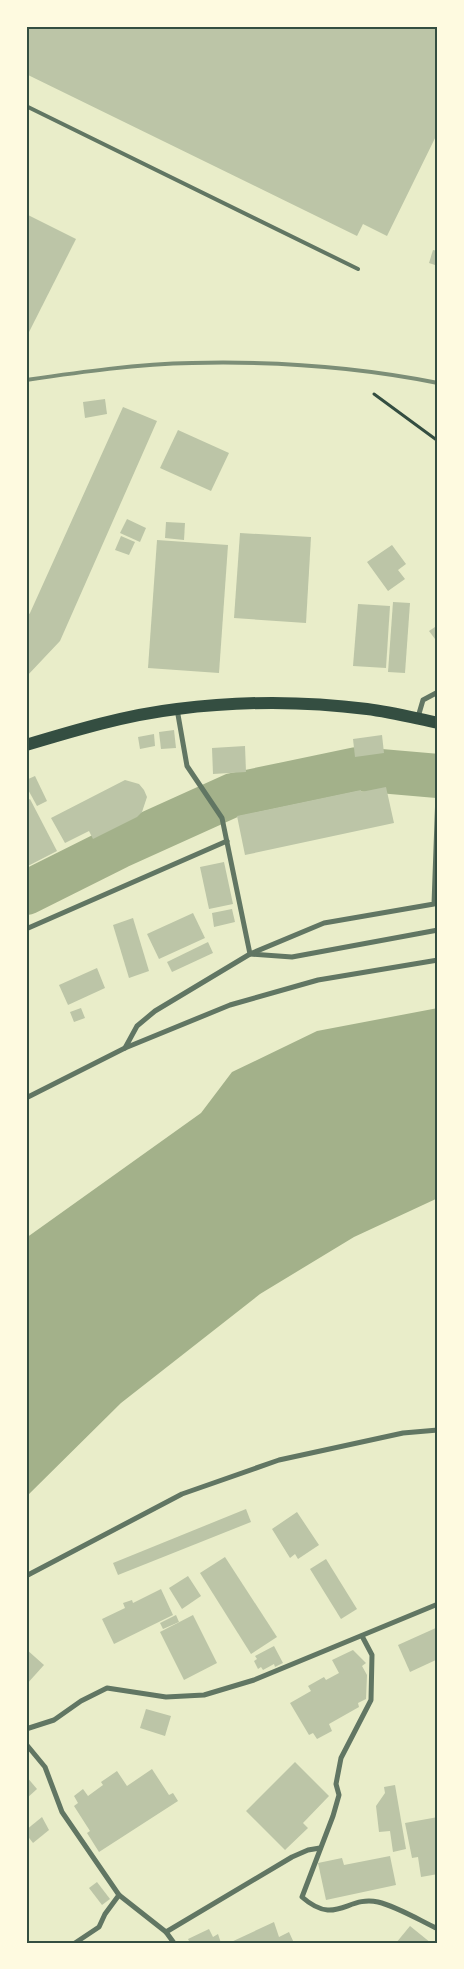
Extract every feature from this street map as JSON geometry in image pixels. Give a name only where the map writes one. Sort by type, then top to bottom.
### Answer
[{"type":"main road","points":[[26,745],[107,721],[177,709],[248,704],[316,705],[368,709],[438,722]]},
{"type":"street","points":[[418,719],[423,700],[438,692]]},
{"type":"street","points":[[177,709],[187,766],[222,818],[250,954]]},
{"type":"street","points":[[125,1048],[137,1026],[155,1011],[250,954],[324,923],[434,904],[438,793]]},
{"type":"street","points":[[26,929],[227,841]]},
{"type":"street","points":[[250,954],[292,957],[438,930]]},
{"type":"street","points":[[26,1098],[125,1048],[230,1005],[318,980],[438,960]]},
{"type":"street","points":[[26,1576],[182,1494],[279,1460],[403,1433],[438,1430]]},
{"type":"street","points":[[26,1729],[54,1720],[81,1701],[107,1688],[166,1697],[204,1695],[254,1680],[438,1604]]},
{"type":"street","points":[[362,1636],[372,1655],[371,1700],[341,1758],[336,1784],[339,1795],[302,1897],[308,1902],[330,1911],[340,1910],[362,1900],[378,1902],[438,1929]]},
{"type":"street","points":[[26,1744],[44,1767],[62,1812],[119,1895],[166,1932],[174,1943]]},
{"type":"street","points":[[166,1932],[292,1857],[308,1850],[320,1848]]},
{"type":"street","points":[[75,1943],[99,1927],[105,1914],[119,1895]]},
{"type":"lane","points":[[26,106],[358,269]]},
{"type":"path","points":[[374,394],[438,441]]},
{"type":"shaded area","points":[[438,1008],[438,1198],[354,1237],[260,1294],[121,1403],[26,1497],[26,1238],[201,1113],[232,1072],[317,1031]]},
{"type":"building","points":[[26,26],[438,26],[438,132],[387,236],[363,224],[357,236],[26,74]]},
{"type":"building","points":[[26,214],[76,239],[26,338]]},
{"type":"building","points":[[433,250],[438,251],[438,266],[429,263]]},
{"type":"building","points":[[105,399],[107,414],[85,418],[83,402]]},
{"type":"building","points":[[123,407],[157,421],[60,641],[26,677],[26,618],[30,613]]},
{"type":"building","points":[[178,430],[229,453],[211,491],[160,468]]},
{"type":"building","points":[[127,519],[146,528],[140,542],[120,533]]},
{"type":"building","points":[[166,522],[185,523],[184,540],[165,538]]},
{"type":"building","points":[[240,533],[311,537],[306,623],[234,618]]},
{"type":"building","points":[[121,536],[135,542],[129,555],[115,550]]},
{"type":"building","points":[[157,540],[228,545],[219,673],[148,668]]},
{"type":"building","points":[[392,545],[406,564],[398,570],[405,579],[388,591],[367,562]]},
{"type":"building","points":[[393,602],[410,603],[405,673],[388,672]]},
{"type":"building","points":[[358,604],[390,606],[386,668],[353,666]]},
{"type":"building","points":[[438,625],[438,643],[429,631]]},
{"type":"building","points":[[174,730],[176,748],[161,749],[159,732]]},
{"type":"building","points":[[154,734],[155,746],[140,749],[138,737]]},
{"type":"building","points":[[382,735],[384,753],[355,757],[353,739]]},
{"type":"building","points":[[245,746],[246,772],[213,774],[212,748]]},
{"type":"building","points":[[35,776],[47,801],[37,806],[26,786],[26,780]]},
{"type":"building","points":[[125,780],[139,784],[144,790],[147,797],[142,812],[137,817],[93,839],[89,831],[65,843],[51,818]]},
{"type":"building","points":[[386,787],[394,823],[245,855],[237,816],[361,790],[361,792]]},
{"type":"building","points":[[30,799],[57,851],[26,867],[26,801]]},
{"type":"building","points":[[224,862],[233,904],[209,909],[200,867]]},
{"type":"building","points":[[232,909],[235,922],[214,927],[212,913]]},
{"type":"building","points":[[193,913],[205,938],[159,959],[147,934]]},
{"type":"building","points":[[133,918],[149,971],[129,978],[113,925]]},
{"type":"building","points":[[208,942],[213,953],[172,972],[167,962]]},
{"type":"building","points":[[97,968],[105,988],[68,1005],[59,985]]},
{"type":"building","points":[[81,1008],[85,1018],[74,1022],[70,1012]]},
{"type":"building","points":[[246,1509],[251,1522],[118,1575],[113,1563]]},
{"type":"building","points":[[297,1512],[319,1545],[298,1559],[295,1554],[290,1558],[272,1529]]},
{"type":"building","points":[[225,1557],[277,1637],[251,1654],[200,1573]]},
{"type":"building","points":[[326,1559],[357,1609],[341,1619],[310,1569]]},
{"type":"building","points":[[188,1576],[201,1596],[182,1609],[169,1588]]},
{"type":"building","points":[[161,1589],[173,1615],[114,1644],[102,1619],[125,1608],[123,1603],[132,1600],[133,1603]]},
{"type":"building","points":[[176,1615],[179,1622],[163,1629],[160,1623]]},
{"type":"building","points":[[193,1615],[217,1663],[184,1680],[160,1632]]},
{"type":"building","points":[[438,1627],[438,1659],[410,1672],[398,1645]]},
{"type":"building","points":[[274,1646],[283,1663],[275,1667],[274,1664],[263,1670],[261,1667],[258,1669],[254,1661],[257,1659],[255,1656]]},
{"type":"building","points":[[26,1649],[44,1665],[26,1685]]},
{"type":"building","points":[[353,1650],[366,1663],[362,1666],[367,1675],[366,1699],[358,1703],[359,1707],[329,1724],[332,1731],[317,1739],[313,1733],[309,1735],[290,1703],[311,1691],[308,1686],[324,1677],[326,1680],[339,1673],[332,1660]]},
{"type":"building","points":[[146,1709],[171,1716],[165,1736],[140,1728]]},
{"type":"building","points":[[295,1762],[329,1796],[303,1823],[308,1828],[285,1850],[246,1811]]},
{"type":"building","points":[[152,1769],[169,1795],[173,1793],[178,1801],[99,1852],[87,1833],[90,1831],[74,1806],[78,1803],[74,1796],[83,1789],[88,1796],[103,1785],[101,1782],[117,1771],[127,1786]]},
{"type":"building","points":[[26,1776],[37,1789],[26,1799]]},
{"type":"building","points":[[395,1785],[406,1849],[393,1852],[390,1831],[379,1832],[376,1806],[385,1793],[384,1787]]},
{"type":"building","points":[[42,1817],[49,1830],[33,1843],[26,1834],[26,1830]]},
{"type":"building","points":[[438,1817],[438,1874],[421,1877],[418,1857],[412,1858],[405,1823]]},
{"type":"building","points":[[390,1856],[396,1885],[326,1900],[318,1863],[342,1858],[344,1865]]},
{"type":"building","points":[[97,1882],[110,1899],[102,1905],[89,1888]]},
{"type":"building","points":[[274,1922],[279,1937],[289,1932],[294,1943],[229,1943]]},
{"type":"building","points":[[410,1926],[431,1943],[396,1943]]},
{"type":"building","points":[[209,1929],[213,1937],[218,1934],[221,1943],[190,1943],[188,1939]]},
{"type":"waterway","points":[[26,893],[118,847],[233,795],[357,769],[438,776]]},
{"type":"railway","points":[[26,380],[130,367],[171,364],[254,363],[347,369],[438,383]]}]
